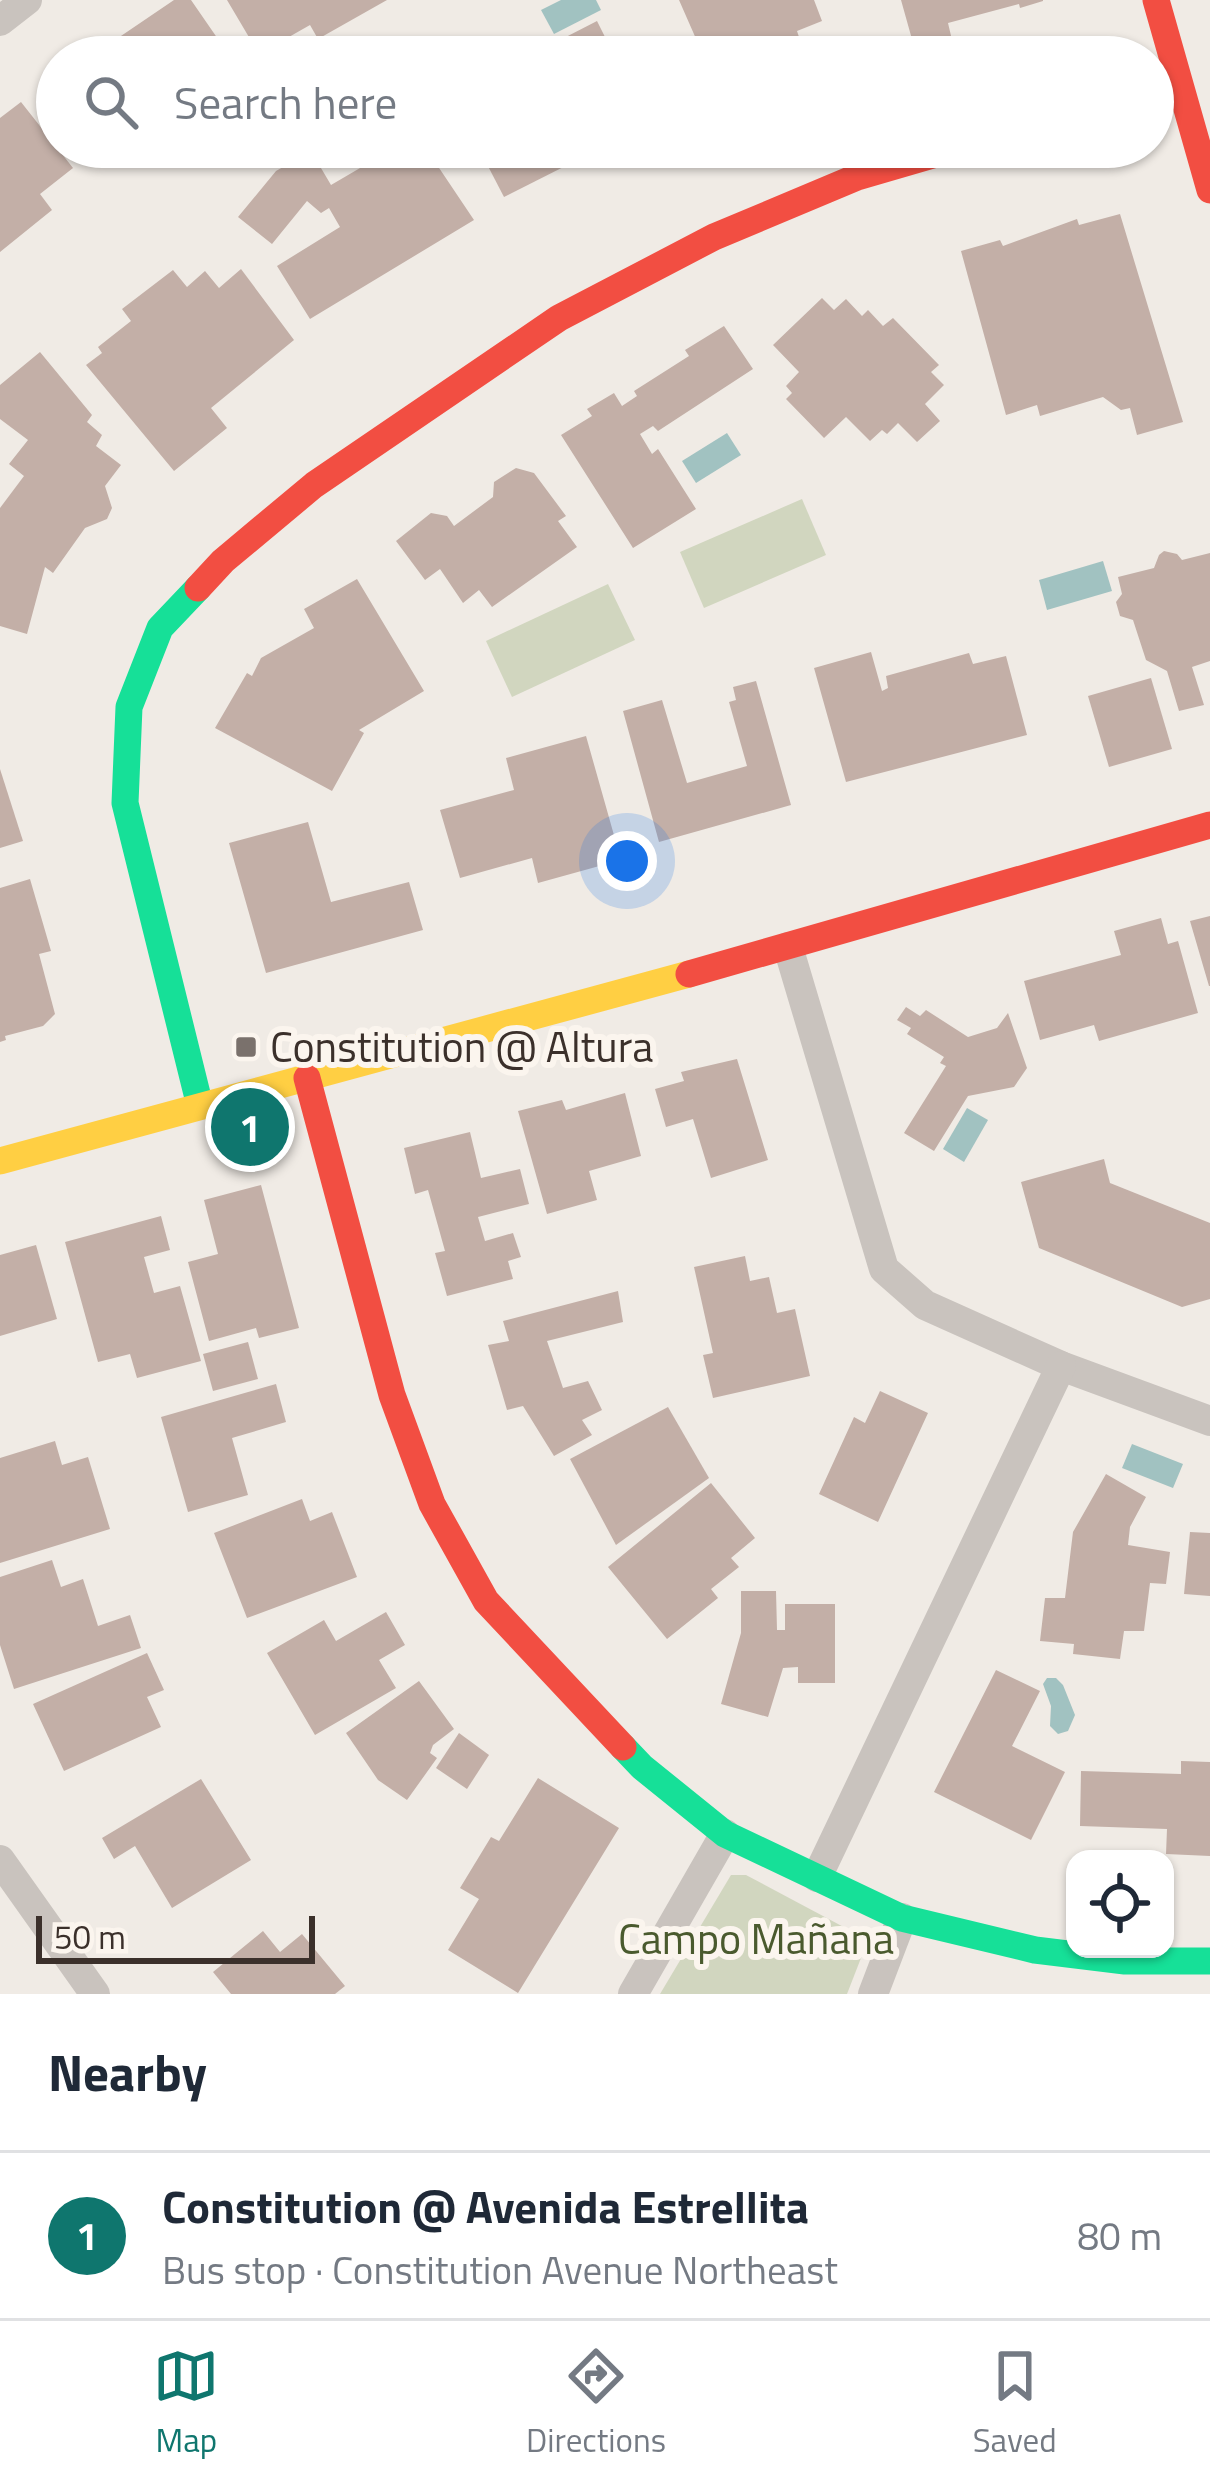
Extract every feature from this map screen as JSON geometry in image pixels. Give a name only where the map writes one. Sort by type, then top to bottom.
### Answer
[{"type":"street","points":[[0,21],[27,0]]},
{"type":"street","points":[[1156,0],[1160,36]]},
{"type":"street","points":[[1174,103],[1208,177]]},
{"type":"street","points":[[200,1106],[124,802],[129,707],[160,628],[223,561],[314,485],[559,318],[734,228],[888,168]]},
{"type":"street","points":[[0,1161],[788,947],[1210,825]]},
{"type":"street","points":[[788,947],[884,1269],[925,1305],[1061,1366],[1210,1421]]},
{"type":"street","points":[[307,1078],[392,1395],[443,1523],[486,1601],[641,1767],[725,1834],[902,1918],[1035,1950],[1125,1961],[1210,1961]]},
{"type":"street","points":[[817,1877],[1061,1366]]},
{"type":"street","points":[[633,1994],[725,1834]]},
{"type":"street","points":[[0,1860],[94,1994]]},
{"type":"street","points":[[874,1994],[902,1918]]},
{"type":"green space","points":[[802,499],[826,555],[704,608],[680,552]]},
{"type":"green space","points":[[608,584],[635,640],[512,697],[486,641]]},
{"type":"green space","name":"Campo Mañana","points":[[731,1875],[746,1875],[868,1940],[847,1994],[660,1994]]},
{"type":"water","points":[[561,0],[596,0],[601,10],[554,34],[541,10]]},
{"type":"water","points":[[727,433],[741,455],[696,483],[682,461]]},
{"type":"water","points":[[1103,561],[1112,591],[1047,610],[1039,580]]},
{"type":"water","points":[[967,1108],[988,1120],[964,1162],[943,1149]]},
{"type":"water","points":[[1132,1444],[1183,1464],[1173,1488],[1122,1468]]},
{"type":"water","points":[[1047,1678],[1056,1678],[1063,1685],[1075,1715],[1068,1731],[1058,1734],[1050,1726],[1051,1706],[1043,1684]]},
{"type":"building","points":[[174,0],[191,0],[216,36],[121,36]]},
{"type":"building","points":[[227,0],[387,0],[323,36],[316,36],[310,25],[291,36],[248,36]]},
{"type":"building","points":[[679,0],[814,0],[822,21],[797,31],[799,36],[695,36]]},
{"type":"building","points":[[901,0],[1043,0],[948,23],[951,36],[911,36]]},
{"type":"building","points":[[597,21],[604,36],[568,36]]},
{"type":"building","points":[[21,102],[36,121],[36,168],[73,168],[40,194],[52,210],[0,252],[0,118]]},
{"type":"building","points":[[281,168],[321,168],[331,185],[360,168],[439,168],[474,220],[310,319],[277,266],[340,227],[329,208],[321,213],[307,201],[272,244],[238,217]]},
{"type":"building","points":[[489,168],[561,168],[504,197]]},
{"type":"building","points":[[1120,214],[1183,422],[1137,435],[1130,408],[1121,410],[1103,397],[1040,416],[1037,405],[1006,415],[961,251],[1000,240],[1003,246],[1077,219],[1079,225]]},
{"type":"building","points":[[241,269],[294,340],[211,408],[227,428],[174,471],[86,365],[102,353],[98,347],[131,321],[122,309],[173,270],[187,287],[205,271],[219,288]]},
{"type":"building","points":[[822,298],[834,310],[846,299],[862,316],[868,310],[883,326],[893,318],[939,365],[931,372],[944,385],[925,404],[940,421],[917,442],[898,423],[870,441],[846,417],[824,438],[786,399],[792,393],[786,386],[799,372],[773,345]]},
{"type":"building","points":[[724,326],[753,369],[658,431],[653,426],[640,434],[652,454],[658,449],[696,509],[633,548],[561,435],[592,416],[587,409],[614,393],[622,406],[637,396],[634,391],[689,356],[685,350]]},
{"type":"building","points":[[40,352],[92,415],[87,422],[102,435],[96,446],[121,465],[105,486],[112,508],[107,519],[85,528],[53,573],[45,567],[27,634],[0,626],[0,508],[24,476],[9,464],[28,440],[0,419],[0,385]]},
{"type":"building","points":[[516,468],[534,473],[566,516],[558,521],[577,547],[492,607],[479,590],[463,603],[440,569],[425,580],[396,541],[431,513],[447,516],[454,526],[493,497],[494,482]]},
{"type":"building","points":[[1164,551],[1182,560],[1210,553],[1210,661],[1192,667],[1204,705],[1179,711],[1167,671],[1146,660],[1133,620],[1120,616],[1116,602],[1122,594],[1118,577],[1154,568]]},
{"type":"building","points":[[357,579],[424,691],[359,730],[364,733],[332,791],[215,728],[261,658],[314,628],[304,609]]},
{"type":"building","points":[[871,652],[882,691],[888,688],[886,676],[969,653],[973,664],[1006,656],[1027,735],[846,782],[814,668]]},
{"type":"building","points":[[1151,678],[1172,749],[1109,767],[1088,696]]},
{"type":"building","points":[[756,681],[791,805],[659,842],[623,711],[662,700],[687,783],[747,766],[729,702],[736,700],[733,687]]},
{"type":"building","points":[[586,736],[621,860],[538,883],[532,858],[460,878],[440,810],[514,790],[506,758]]},
{"type":"building","points":[[0,769],[23,841],[0,848]]},
{"type":"building","points":[[308,822],[331,902],[409,882],[423,930],[266,973],[229,843]]},
{"type":"building","points":[[30,879],[51,951],[39,954],[55,1014],[43,1026],[5,1036],[0,1042],[0,888]]},
{"type":"building","points":[[1210,916],[1210,986],[1209,986],[1190,921]]},
{"type":"building","points":[[1161,918],[1168,944],[1178,941],[1198,1013],[1099,1041],[1094,1025],[1040,1040],[1024,981],[1121,955],[1114,931]]},
{"type":"building","points":[[906,1007],[920,1016],[926,1010],[968,1037],[997,1028],[1008,1013],[1027,1068],[1014,1087],[968,1096],[934,1151],[904,1133],[946,1066],[940,1063],[944,1057],[907,1034],[911,1028],[897,1020]]},
{"type":"building","points":[[737,1059],[768,1160],[711,1178],[693,1119],[666,1127],[655,1089],[684,1081],[681,1072]]},
{"type":"building","points":[[625,1093],[641,1156],[589,1171],[597,1200],[547,1214],[518,1111],[562,1100],[566,1110]]},
{"type":"building","points":[[470,1132],[481,1178],[520,1169],[529,1204],[478,1217],[485,1241],[513,1233],[521,1257],[508,1261],[513,1279],[447,1296],[435,1253],[445,1251],[428,1190],[415,1194],[404,1148]]},
{"type":"building","points":[[1104,1159],[1110,1183],[1210,1223],[1210,1299],[1182,1307],[1039,1248],[1021,1182]]},
{"type":"building","points":[[261,1185],[299,1328],[259,1338],[256,1328],[209,1341],[188,1262],[218,1254],[204,1200]]},
{"type":"building","points":[[161,1216],[170,1250],[144,1257],[154,1293],[180,1286],[201,1361],[137,1378],[130,1354],[98,1362],[65,1242]]},
{"type":"building","points":[[36,1245],[57,1319],[0,1336],[0,1255]]},
{"type":"building","points":[[745,1256],[750,1281],[769,1277],[777,1313],[795,1309],[810,1376],[713,1398],[703,1355],[713,1353],[694,1267]]},
{"type":"building","points":[[618,1291],[623,1322],[547,1341],[563,1388],[588,1381],[602,1410],[582,1420],[592,1435],[554,1456],[523,1406],[507,1410],[488,1345],[509,1341],[503,1321]]},
{"type":"building","points":[[248,1342],[258,1379],[213,1391],[203,1354]]},
{"type":"building","points":[[276,1384],[286,1422],[232,1438],[248,1495],[188,1512],[161,1417]]},
{"type":"building","points":[[880,1391],[928,1413],[878,1522],[819,1494],[854,1417],[865,1423]]},
{"type":"building","points":[[668,1407],[709,1478],[616,1545],[570,1459]]},
{"type":"building","points":[[55,1441],[62,1465],[88,1457],[110,1529],[0,1563],[0,1458]]},
{"type":"building","points":[[1106,1474],[1146,1497],[1130,1527],[1128,1545],[1170,1552],[1166,1584],[1150,1583],[1144,1631],[1124,1631],[1120,1659],[1073,1654],[1074,1644],[1040,1641],[1045,1598],[1065,1598],[1073,1532]]},
{"type":"building","points":[[711,1483],[755,1538],[731,1558],[739,1567],[711,1589],[718,1598],[667,1639],[608,1567]]},
{"type":"building","points":[[302,1499],[310,1521],[332,1512],[357,1577],[247,1618],[214,1533]]},
{"type":"building","points":[[1190,1532],[1210,1533],[1210,1596],[1184,1594]]},
{"type":"building","points":[[52,1560],[61,1587],[83,1579],[98,1626],[130,1615],[141,1648],[14,1689],[0,1645],[0,1577]]},
{"type":"building","points":[[741,1591],[776,1591],[777,1630],[785,1630],[785,1604],[835,1604],[835,1683],[798,1683],[798,1667],[783,1668],[768,1717],[721,1704],[741,1633]]},
{"type":"building","points":[[386,1612],[405,1645],[379,1660],[396,1688],[315,1735],[267,1653],[324,1620],[336,1641]]},
{"type":"building","points":[[147,1653],[164,1690],[147,1697],[161,1727],[64,1771],[33,1704]]},
{"type":"building","points":[[996,1670],[1040,1691],[1012,1746],[1065,1772],[1031,1840],[934,1792]]},
{"type":"building","points":[[419,1681],[454,1729],[433,1745],[430,1753],[437,1758],[407,1800],[378,1780],[346,1733]]},
{"type":"building","points":[[459,1733],[489,1755],[467,1789],[436,1768]]},
{"type":"building","points":[[1181,1761],[1210,1762],[1210,1856],[1166,1850],[1167,1829],[1080,1826],[1081,1771],[1181,1774]]},
{"type":"building","points":[[538,1778],[619,1828],[518,1993],[448,1950],[479,1899],[460,1888],[491,1837],[499,1841]]},
{"type":"building","points":[[201,1779],[251,1860],[172,1908],[135,1846],[114,1859],[102,1838]]},
{"type":"building","points":[[263,1931],[280,1952],[302,1934],[345,1986],[335,1994],[231,1994],[213,1972]]},
{"type":"traffic: fast","points":[[198,588],[160,628],[129,707],[125,803],[200,1106]]},
{"type":"traffic: fast","points":[[623,1747],[725,1834],[902,1918],[1035,1950],[1125,1961],[1210,1961]]},
{"type":"traffic: slow","points":[[0,1161],[689,974]]},
{"type":"traffic: jam","points":[[1156,0],[1166,36]]},
{"type":"traffic: jam","points":[[1174,63],[1210,190]]},
{"type":"traffic: jam","points":[[198,588],[314,485],[559,318],[714,237],[888,168]]},
{"type":"traffic: jam","points":[[689,974],[1210,825]]},
{"type":"traffic: jam","points":[[307,1078],[392,1395],[432,1504],[486,1601],[623,1747]]},
{"type":"place","name":"Constitution @ Altura","points":[[246,1047]]},
{"type":"place","name":"Constitution @ Avenida Estrellita","points":[[250,1127]]}]
